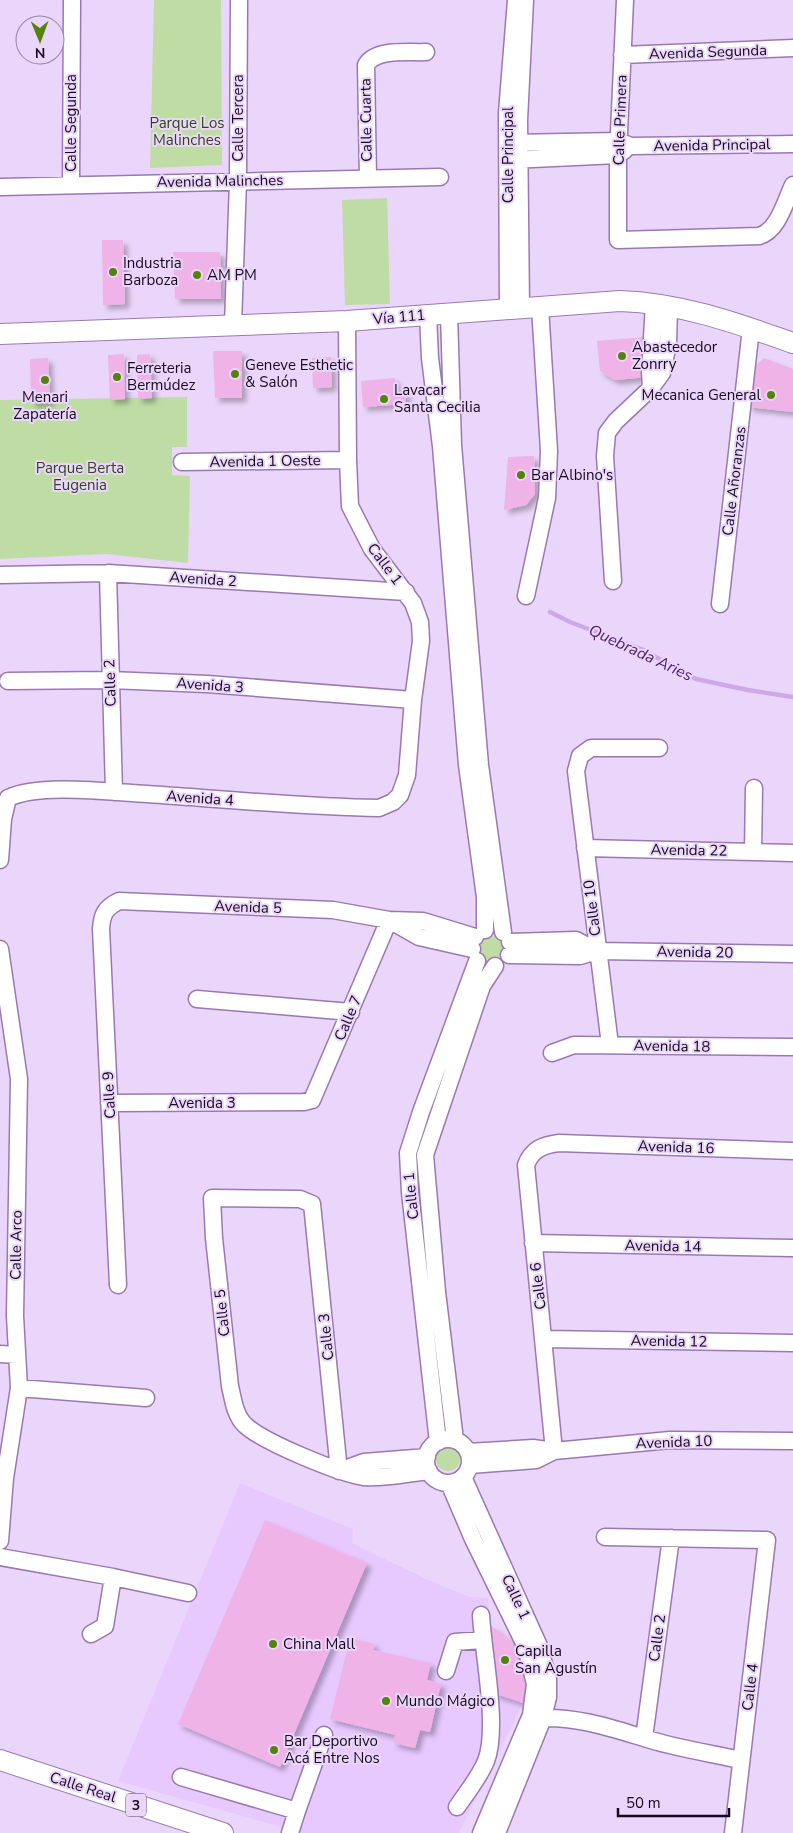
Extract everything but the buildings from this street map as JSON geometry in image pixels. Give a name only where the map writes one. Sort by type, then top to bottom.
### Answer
[{"type":"main road","name":"Vía 111","points":[[0,334],[347,321],[620,302],[662,305],[691,310],[793,343]]},
{"type":"main road","name":"Calle Real","points":[[0,1760],[223,1833]]},
{"type":"street","name":"Calle Segunda","points":[[71,185],[72,0]]},
{"type":"street","name":"Calle Tercera","points":[[233,325],[238,181],[239,0]]},
{"type":"street","name":"Calle Principal","points":[[516,0],[507,113],[514,151],[523,309],[549,451],[548,498],[526,596]]},
{"type":"street","name":"Calle Principal","points":[[514,151],[519,120],[525,0]]},
{"type":"street","name":"Calle Primera","points":[[626,0],[622,55],[622,147],[618,240],[759,236],[767,234],[773,227],[793,185]]},
{"type":"street","name":"Avenida Segunda","points":[[622,55],[793,48]]},
{"type":"street","name":"Calle Cuarta","points":[[368,178],[366,65],[369,60],[380,55],[426,52]]},
{"type":"street","name":"Avenida Principal","points":[[514,151],[793,144]]},
{"type":"street","name":"Avenida Malinches","points":[[0,187],[440,176]]},
{"type":"street","points":[[613,580],[605,456],[607,433],[616,420],[651,388],[662,373],[668,344],[662,305]]},
{"type":"street","points":[[449,314],[447,446],[485,897],[478,944],[482,965],[495,966]]},
{"type":"street","points":[[428,315],[430,358],[447,446]]},
{"type":"street","name":"Calle 1","points":[[347,321],[350,506],[372,549],[386,570],[406,592],[417,611],[420,622],[421,641],[413,700],[407,775],[400,795],[393,802]]},
{"type":"street","name":"Calle Añoranzas","points":[[720,604],[751,328]]},
{"type":"street","name":"Avenida 1 Oeste","points":[[182,462],[348,460]]},
{"type":"street","name":"Avenida 2","points":[[0,575],[108,573],[406,592]]},
{"type":"street","name":"Calle 2","points":[[108,573],[114,792]]},
{"type":"street","name":"Avenida 3","points":[[8,681],[110,680],[207,684],[413,700]]},
{"type":"street","name":"Calle 10","points":[[610,1045],[576,771],[580,756],[591,748],[659,748]]},
{"type":"street","points":[[474,765],[507,943]]},
{"type":"street","points":[[753,852],[754,788]]},
{"type":"street","name":"Avenida 4","points":[[0,860],[3,819],[8,798],[20,792],[44,790],[114,792],[360,808],[379,808],[393,802]]},
{"type":"street","name":"Avenida 22","points":[[585,848],[793,853]]},
{"type":"street","name":"Avenida 5","points":[[108,906],[119,901],[333,910],[389,920],[419,937],[478,944]]},
{"type":"street","name":"Calle 9","points":[[108,906],[102,916],[101,929],[118,1286]]},
{"type":"street","name":"Calle 7","points":[[295,1102],[312,1100],[389,920]]},
{"type":"street","name":"Avenida 20","points":[[478,944],[497,930],[507,943],[580,956],[597,950],[793,954]]},
{"type":"street","name":"Calle 1","points":[[428,1115],[482,986],[495,966],[501,964],[507,943]]},
{"type":"street","name":"Calle 1","points":[[438,1442],[425,1165],[428,1115],[478,944]]},
{"type":"street","name":"Calle Arco","points":[[0,949],[19,1079],[15,1316],[19,1388],[5,1478],[0,1541]]},
{"type":"street","points":[[197,999],[351,1012]]},
{"type":"street","name":"Avenida 18","points":[[552,1053],[574,1045],[793,1047]]},
{"type":"street","name":"Avenida 3","points":[[109,1103],[295,1102]]},
{"type":"street","name":"Avenida 16","points":[[559,1143],[793,1151]]},
{"type":"street","name":"Calle 6","points":[[554,1451],[545,1339],[526,1165],[529,1156],[537,1149],[544,1145],[559,1143]]},
{"type":"street","name":"Calle 5","points":[[312,1204],[300,1199],[212,1198],[214,1238],[230,1386],[235,1409],[244,1424],[264,1437],[340,1471]]},
{"type":"street","name":"Calle 3","points":[[312,1204],[340,1471]]},
{"type":"street","name":"Avenida 14","points":[[534,1243],[793,1248]]},
{"type":"street","name":"Calle 1","points":[[430,1293],[455,1440]]},
{"type":"street","name":"Avenida 12","points":[[545,1339],[793,1343]]},
{"type":"street","points":[[0,1354],[17,1355]]},
{"type":"street","points":[[19,1388],[146,1398]]},
{"type":"street","points":[[455,1440],[462,1469],[437,1480],[428,1464],[429,1451],[438,1442],[455,1440]]},
{"type":"street","name":"Avenida 10","points":[[462,1469],[533,1448],[554,1451],[670,1440],[793,1441]]},
{"type":"street","points":[[340,1471],[364,1462],[428,1464]]},
{"type":"street","name":"Calle 1","points":[[462,1469],[473,1539],[539,1646],[548,1679],[548,1697],[537,1717],[496,1821],[481,1833]]},
{"type":"street","points":[[605,1536],[671,1538]]},
{"type":"street","name":"Calle 2","points":[[644,1738],[671,1538]]},
{"type":"street","name":"Calle 4","points":[[671,1538],[766,1540],[733,1833]]},
{"type":"street","points":[[0,1557],[113,1576],[188,1593]]},
{"type":"street","points":[[91,1634],[105,1626],[113,1576]]},
{"type":"street","points":[[457,1807],[478,1777],[486,1760],[490,1743],[491,1721],[481,1614]]},
{"type":"street","points":[[446,1671],[455,1642],[482,1640]]},
{"type":"street","points":[[537,1717],[562,1718],[624,1730],[644,1738],[741,1760]]},
{"type":"street","points":[[290,1833],[324,1735]]},
{"type":"street","points":[[181,1777],[297,1811]]},
{"type":"shaded area","points":[[240,1483],[353,1529],[352,1543],[426,1579],[469,1597],[488,1598],[493,1693],[523,1703],[459,1833],[303,1833],[118,1781]]},
{"type":"green space","name":"Parque Los Malinches","points":[[154,0],[221,0],[222,165],[150,168]]},
{"type":"green space","points":[[387,198],[390,304],[345,305],[342,200]]},
{"type":"green space","name":"Parque Berta Eugenia","points":[[187,397],[187,447],[172,447],[172,475],[190,476],[188,563],[107,554],[0,559],[0,400]]},
{"type":"green space","points":[[491,936],[500,939],[503,948],[500,957],[491,960],[482,957],[479,948],[482,939]]},
{"type":"green space","points":[[448,1447],[457,1450],[460,1459],[457,1468],[448,1471],[439,1468],[436,1459],[439,1450]]},
{"type":"waterway","name":"Quebrada Aries","points":[[550,612],[570,622],[641,649],[696,679],[793,697]]},
{"type":"place","name":"Industria Barboza","points":[[113,272]]},
{"type":"place","name":"AM PM","points":[[197,275]]},
{"type":"place","name":"Abastecedor Zonrry","points":[[622,356]]},
{"type":"place","name":"Geneve Esthetic & Salón","points":[[235,374]]},
{"type":"place","name":"Ferreteria Bermúdez","points":[[117,377]]},
{"type":"place","name":"Menari Zapatería","points":[[45,380]]},
{"type":"place","name":"Mecanica General","points":[[771,395]]},
{"type":"place","name":"Lavacar Santa Cecilia","points":[[384,399]]},
{"type":"place","name":"Bar Albino's","points":[[521,475]]},
{"type":"place","name":"China Mall","points":[[273,1644]]},
{"type":"place","name":"Capilla San Agustín","points":[[505,1660]]},
{"type":"place","name":"Mundo Mágico","points":[[386,1701]]},
{"type":"place","name":"Bar Deportivo Acá Entre Nos","points":[[274,1750]]}]
